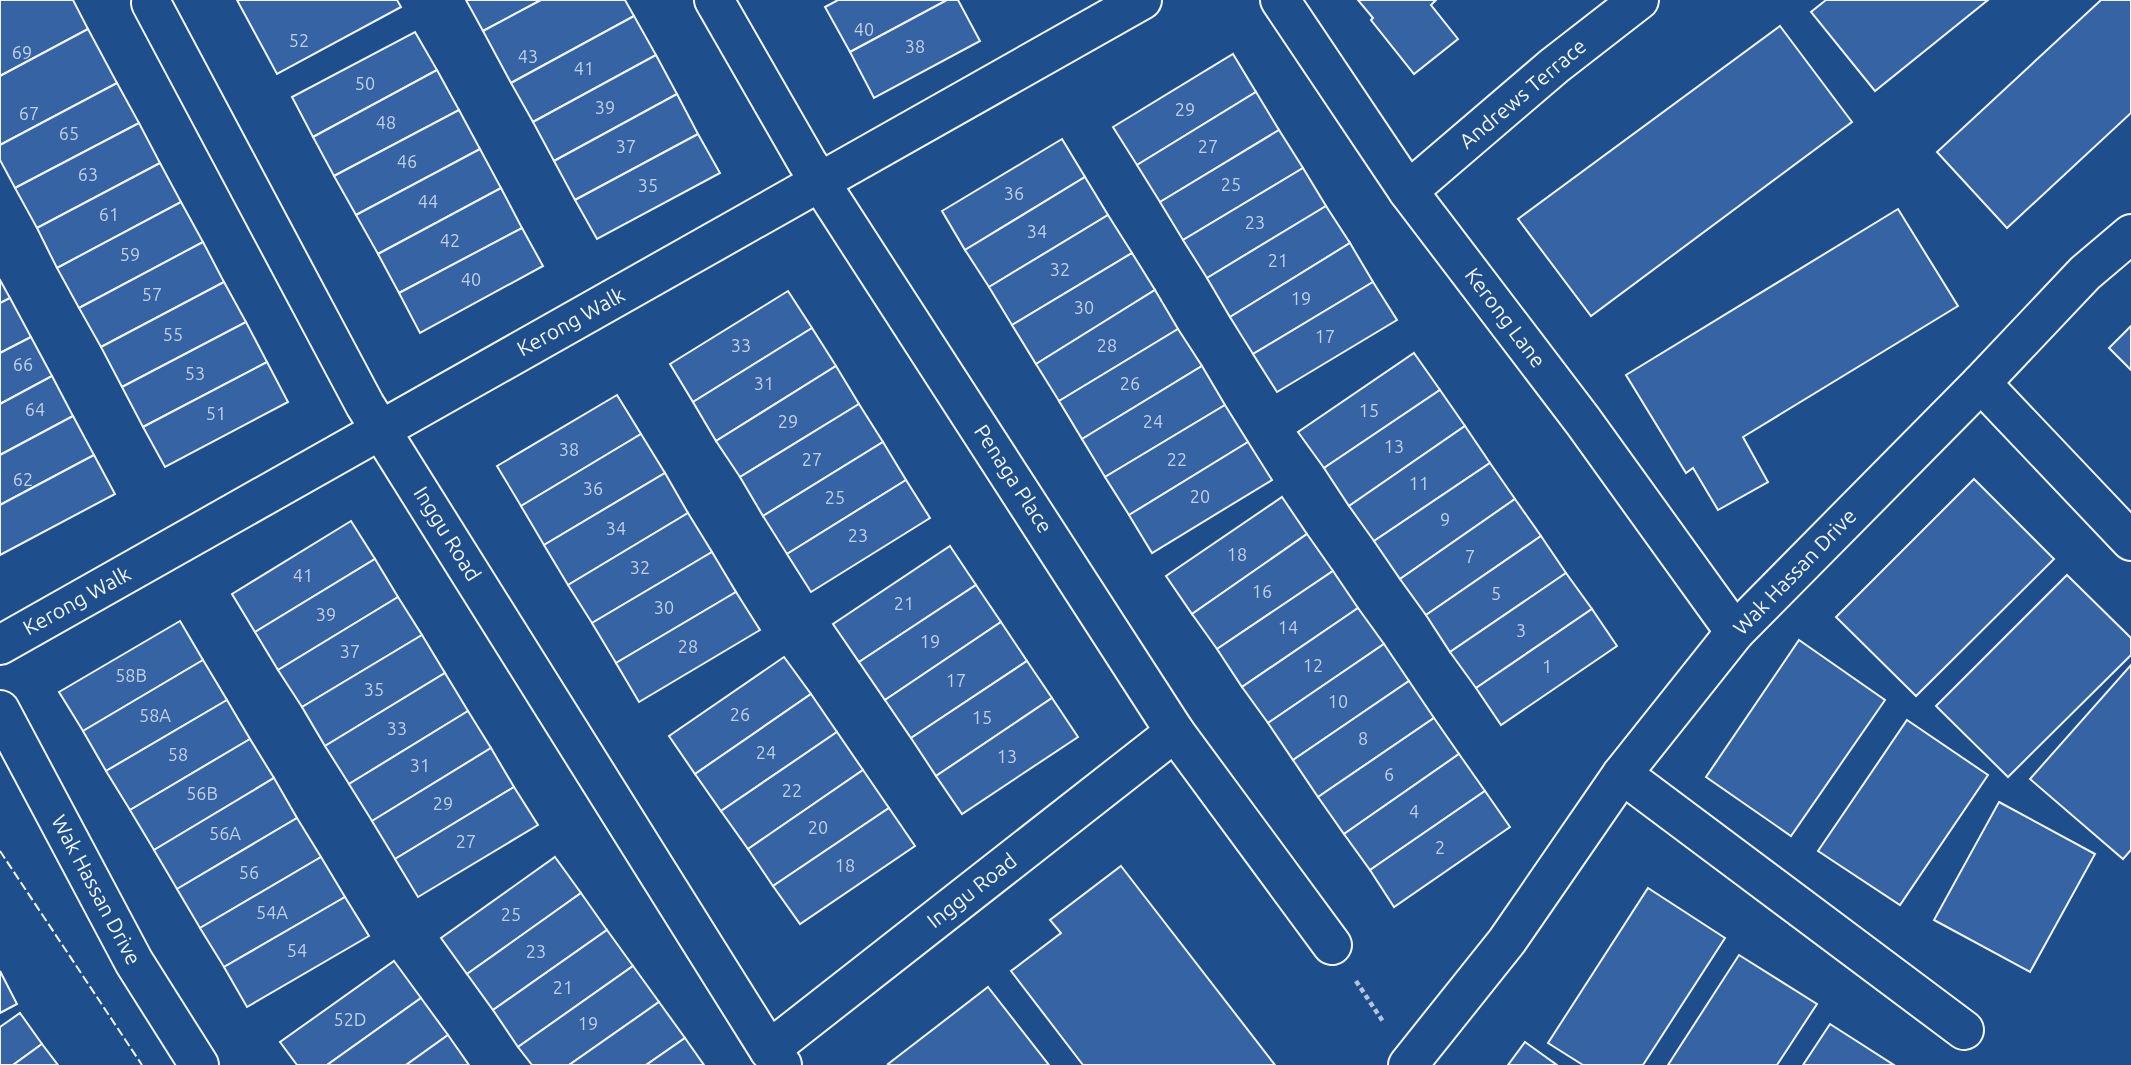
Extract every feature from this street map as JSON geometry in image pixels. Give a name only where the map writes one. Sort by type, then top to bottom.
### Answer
[{"type":"street","name":"Penaga Place","points":[[713,0],[807,162],[1175,732],[1332,945]]},
{"type":"street","name":"Kerong Walk","points":[[0,645],[1142,0]]},
{"type":"street","name":"Kerong Lane","points":[[1280,0],[1408,191],[1583,421],[1735,632]]},
{"type":"street","name":"Andrews Terrace","points":[[1408,191],[1555,66],[1639,0]]},
{"type":"street","name":"Inggu Road","points":[[151,3],[365,405],[776,1057],[1175,732]]},
{"type":"street","name":"Wak Hassan Drive","points":[[1408,1065],[1507,941],[1622,774],[1735,632],[1982,383],[2085,273],[2131,234]]},
{"type":"street","points":[[1982,383],[2131,541]]},
{"type":"street","name":"Wak Hassan Drive","points":[[0,710],[134,962],[199,1065]]},
{"type":"street","points":[[1622,774],[1964,1030]]},
{"type":"path","points":[[1332,945],[1387,1028]]},
{"type":"building","points":[[0,0],[73,0],[88,29],[0,76]]},
{"type":"building","points":[[237,0],[397,0],[401,7],[277,74]]},
{"type":"building","points":[[466,0],[541,0],[483,31]]},
{"type":"building","points":[[541,0],[625,0],[634,16],[511,83],[483,31]]},
{"type":"building","points":[[838,0],[947,0],[850,52],[825,7]]},
{"type":"building","points":[[947,0],[958,0],[980,41],[874,98],[850,52]]},
{"type":"building","points":[[1358,0],[1436,0],[1431,5],[1458,39],[1414,74]]},
{"type":"building","points":[[1826,0],[1988,0],[1875,91],[1811,12]]},
{"type":"building","points":[[2101,0],[2131,0],[2131,113],[2007,228],[1937,152]]},
{"type":"building","points":[[634,16],[656,55],[533,122],[511,83]]},
{"type":"building","points":[[1780,26],[1852,122],[1591,316],[1518,219]]},
{"type":"building","points":[[88,29],[117,83],[0,145],[0,76]]},
{"type":"building","points":[[415,32],[437,70],[313,137],[292,97]]},
{"type":"building","points":[[1233,54],[1256,92],[1137,165],[1113,127]]},
{"type":"building","points":[[656,55],[677,94],[554,161],[533,122]]},
{"type":"building","points":[[437,70],[459,110],[334,176],[313,137]]},
{"type":"building","points":[[117,83],[139,123],[15,188],[0,160],[0,145]]},
{"type":"building","points":[[1256,92],[1279,130],[1160,202],[1137,165]]},
{"type":"building","points":[[677,94],[698,134],[575,200],[554,161]]},
{"type":"building","points":[[459,110],[480,149],[356,215],[334,176]]},
{"type":"building","points":[[139,123],[160,163],[37,228],[15,188]]},
{"type":"building","points":[[1279,130],[1303,168],[1183,240],[1160,202]]},
{"type":"building","points":[[698,134],[720,173],[597,239],[575,200]]},
{"type":"building","points":[[1062,139],[1085,177],[965,250],[942,211]]},
{"type":"building","points":[[480,149],[501,188],[378,254],[356,215]]},
{"type":"building","points":[[160,163],[181,202],[57,268],[37,228]]},
{"type":"building","points":[[1303,168],[1326,206],[1207,278],[1183,240]]},
{"type":"building","points":[[1085,177],[1108,215],[989,287],[965,250]]},
{"type":"building","points":[[501,188],[522,228],[399,293],[378,254]]},
{"type":"building","points":[[181,202],[203,242],[79,308],[57,268]]},
{"type":"building","points":[[1326,206],[1350,243],[1230,317],[1207,278]]},
{"type":"building","points":[[1898,209],[1958,306],[1743,437],[1768,482],[1718,510],[1693,468],[1686,473],[1626,375]]},
{"type":"building","points":[[1108,215],[1132,253],[1012,325],[989,287]]},
{"type":"building","points":[[522,228],[543,266],[420,333],[399,293]]},
{"type":"building","points":[[203,242],[224,282],[101,347],[79,308]]},
{"type":"building","points":[[1350,243],[1373,282],[1253,354],[1230,317]]},
{"type":"building","points":[[1132,253],[1155,290],[1036,364],[1012,325]]},
{"type":"building","points":[[0,280],[10,298],[0,303]]},
{"type":"building","points":[[224,282],[246,322],[122,387],[101,347]]},
{"type":"building","points":[[1373,282],[1397,320],[1277,392],[1253,354]]},
{"type":"building","points":[[1155,290],[1178,329],[1059,401],[1036,364]]},
{"type":"building","points":[[788,291],[812,328],[693,402],[670,364]]},
{"type":"building","points":[[10,298],[31,337],[0,353],[0,303]]},
{"type":"building","points":[[246,322],[267,362],[143,427],[122,387]]},
{"type":"building","points":[[2131,326],[2131,370],[2109,348]]},
{"type":"building","points":[[812,328],[836,366],[716,441],[693,402]]},
{"type":"building","points":[[1178,329],[1202,366],[1082,439],[1059,401]]},
{"type":"building","points":[[31,337],[52,376],[0,404],[0,353]]},
{"type":"building","points":[[1414,353],[1440,390],[1324,468],[1298,432]]},
{"type":"building","points":[[267,362],[288,402],[165,467],[143,427]]},
{"type":"building","points":[[836,366],[859,404],[740,477],[716,441]]},
{"type":"building","points":[[1202,366],[1225,405],[1105,477],[1082,439]]},
{"type":"building","points":[[52,376],[73,416],[0,455],[0,404]]},
{"type":"building","points":[[1440,390],[1465,426],[1349,506],[1324,468]]},
{"type":"building","points":[[617,395],[641,434],[521,506],[497,466]]},
{"type":"building","points":[[859,404],[883,442],[763,516],[740,477]]},
{"type":"building","points":[[1225,405],[1248,442],[1129,515],[1105,477]]},
{"type":"building","points":[[73,416],[94,455],[0,505],[0,455]]},
{"type":"building","points":[[1465,426],[1490,463],[1374,541],[1349,506]]},
{"type":"building","points":[[641,434],[665,473],[544,545],[521,506]]},
{"type":"building","points":[[883,442],[906,480],[787,554],[763,516]]},
{"type":"building","points":[[1248,442],[1272,480],[1152,553],[1129,515]]},
{"type":"building","points":[[94,455],[115,494],[0,555],[0,505]]},
{"type":"building","points":[[1490,463],[1515,499],[1400,579],[1374,541]]},
{"type":"building","points":[[665,473],[688,513],[568,585],[544,545]]},
{"type":"building","points":[[1974,479],[2054,559],[1916,696],[1836,617]]},
{"type":"building","points":[[906,480],[930,518],[811,592],[787,554]]},
{"type":"building","points":[[1282,497],[1307,534],[1192,614],[1166,576]]},
{"type":"building","points":[[1515,499],[1541,536],[1426,615],[1400,579]]},
{"type":"building","points":[[688,513],[712,552],[592,623],[568,585]]},
{"type":"building","points":[[351,521],[375,559],[255,632],[232,594]]},
{"type":"building","points":[[1307,534],[1333,571],[1217,649],[1192,614]]},
{"type":"building","points":[[1541,536],[1566,573],[1450,652],[1426,615]]},
{"type":"building","points":[[950,546],[976,585],[859,662],[833,624]]},
{"type":"building","points":[[712,552],[736,592],[616,663],[592,623]]},
{"type":"building","points":[[375,559],[398,597],[278,670],[255,632]]},
{"type":"building","points":[[1333,571],[1358,608],[1242,687],[1217,649]]},
{"type":"building","points":[[1566,573],[1592,609],[1476,688],[1450,652]]},
{"type":"building","points":[[2067,575],[2131,638],[2131,655],[2008,777],[1936,706]]},
{"type":"building","points":[[976,585],[1001,622],[885,700],[859,662]]},
{"type":"building","points":[[736,592],[760,630],[639,702],[616,663]]},
{"type":"building","points":[[398,597],[422,635],[302,707],[278,670]]},
{"type":"building","points":[[1358,608],[1384,644],[1268,723],[1242,687]]},
{"type":"building","points":[[1592,609],[1617,646],[1501,725],[1476,688]]},
{"type":"building","points":[[180,621],[203,660],[83,731],[59,692]]},
{"type":"building","points":[[1001,622],[1027,661],[911,738],[885,700]]},
{"type":"building","points":[[422,635],[445,673],[325,746],[302,707]]},
{"type":"building","points":[[1799,640],[1885,700],[1791,836],[1706,777]]},
{"type":"building","points":[[1384,644],[1409,681],[1293,760],[1268,723]]},
{"type":"building","points":[[784,657],[811,694],[695,774],[669,736]]},
{"type":"building","points":[[203,660],[227,700],[106,771],[83,731]]},
{"type":"building","points":[[1027,661],[1052,698],[936,776],[911,738]]},
{"type":"building","points":[[2131,665],[2131,850],[2123,859],[2030,779]]},
{"type":"building","points":[[445,673],[468,711],[349,784],[325,746]]},
{"type":"building","points":[[1409,681],[1434,718],[1318,797],[1293,760]]},
{"type":"building","points":[[811,694],[837,732],[721,811],[695,774]]},
{"type":"building","points":[[1052,698],[1078,737],[962,814],[936,776]]},
{"type":"building","points":[[227,700],[250,739],[130,810],[106,771]]},
{"type":"building","points":[[468,711],[491,748],[372,821],[349,784]]},
{"type":"building","points":[[1434,718],[1459,754],[1344,834],[1318,797]]},
{"type":"building","points":[[1907,720],[1988,775],[1900,905],[1818,851]]},
{"type":"building","points":[[837,732],[863,770],[748,849],[721,811]]},
{"type":"building","points":[[250,739],[274,778],[154,850],[130,810]]},
{"type":"building","points":[[491,748],[514,787],[395,859],[372,821]]},
{"type":"building","points":[[1459,754],[1485,791],[1370,870],[1344,834]]},
{"type":"building","points":[[863,770],[889,808],[773,886],[748,849]]},
{"type":"building","points":[[274,778],[297,818],[177,889],[154,850]]},
{"type":"building","points":[[514,787],[538,825],[418,897],[395,859]]},
{"type":"building","points":[[1485,791],[1510,827],[1394,907],[1370,870]]},
{"type":"building","points":[[1999,802],[2095,854],[2030,972],[1934,920]]},
{"type":"building","points":[[889,808],[915,846],[800,924],[773,886]]},
{"type":"building","points":[[297,818],[321,857],[200,928],[177,889]]},
{"type":"building","points":[[321,857],[345,897],[224,967],[200,928]]},
{"type":"building","points":[[555,857],[581,893],[467,974],[441,938]]},
{"type":"building","points":[[1121,866],[1275,1065],[1083,1065],[1011,971],[1061,933],[1050,920]]},
{"type":"building","points":[[1648,888],[1725,938],[1643,1065],[1583,1065],[1548,1043]]},
{"type":"building","points":[[581,893],[607,930],[493,1010],[467,974]]},
{"type":"building","points":[[345,897],[369,936],[247,1007],[224,967]]},
{"type":"building","points":[[607,930],[633,966],[518,1047],[493,1010]]},
{"type":"building","points":[[1739,955],[1817,1004],[1777,1065],[1668,1065]]},
{"type":"building","points":[[394,961],[421,998],[327,1065],[297,1065],[280,1042]]},
{"type":"building","points":[[633,966],[659,1002],[569,1065],[532,1065],[518,1047]]},
{"type":"building","points":[[0,971],[17,1004],[0,1013]]},
{"type":"building","points":[[988,987],[1049,1065],[888,1064]]},
{"type":"building","points":[[421,998],[448,1035],[406,1065],[327,1065]]},
{"type":"building","points":[[659,1002],[685,1038],[646,1065],[569,1065]]},
{"type":"building","points":[[20,1013],[42,1044],[13,1065],[0,1065],[0,1027]]},
{"type":"building","points":[[1830,1024],[1894,1065],[1803,1065]]},
{"type":"building","points":[[448,1035],[469,1065],[406,1065]]},
{"type":"building","points":[[685,1038],[704,1065],[646,1065]]},
{"type":"building","points":[[1525,1042],[1557,1065],[1508,1065]]},
{"type":"building","points":[[42,1044],[58,1065],[13,1065]]},
{"type":"fence","points":[[0,851],[142,1065]]}]
